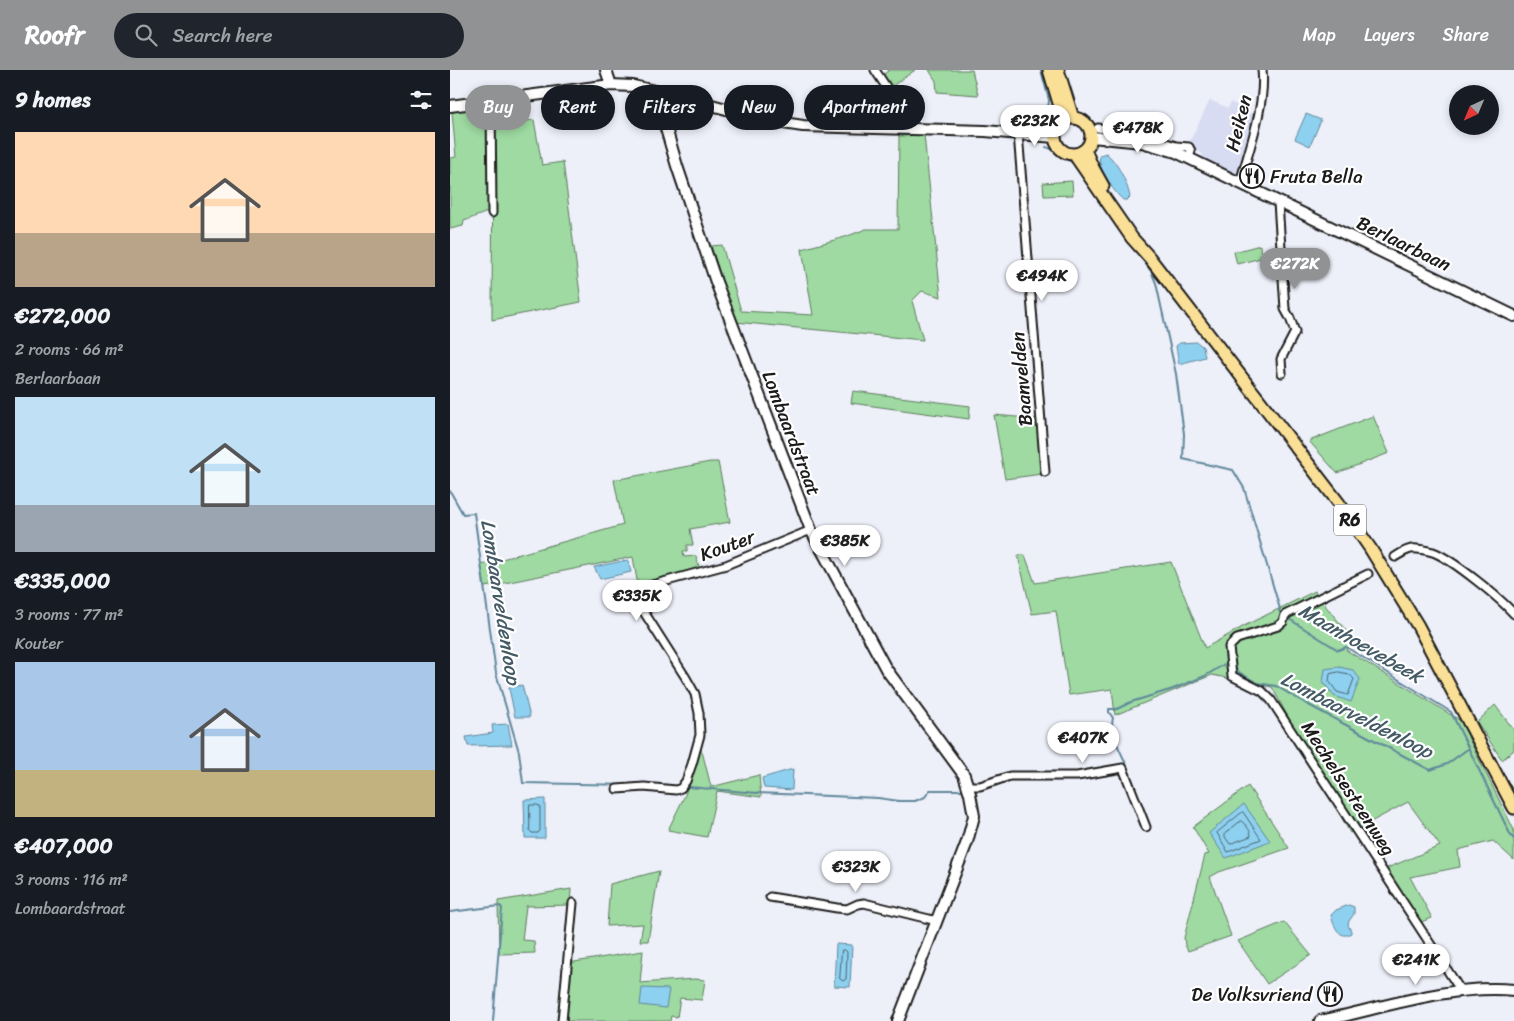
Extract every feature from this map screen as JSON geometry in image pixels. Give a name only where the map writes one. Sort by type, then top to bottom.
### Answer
[{"type":"main road","points":[[1049,70],[1068,119]]},
{"type":"main road","points":[[1058,70],[1068,119]]},
{"type":"main road","points":[[1055,137],[1057,127],[1068,119],[1080,119],[1095,132],[1090,143],[1079,152]]},
{"type":"main road","name":"R6","points":[[1055,137],[1056,144],[1067,153],[1079,152],[1132,238],[1338,502],[1370,548],[1397,589],[1422,634],[1514,808]]},
{"type":"street","points":[[606,70],[611,85]]},
{"type":"street","points":[[875,70],[885,85]]},
{"type":"street","name":"Heiken","points":[[1240,183],[1261,102],[1263,88],[1262,70]]},
{"type":"street","points":[[450,106],[465,104]]},
{"type":"street","points":[[714,106],[770,121],[804,126]]},
{"type":"street","points":[[925,129],[1018,133],[1055,137]]},
{"type":"street","points":[[491,130],[492,213]]},
{"type":"street","name":"Lombaardstraat","points":[[666,130],[716,282],[811,530],[886,669],[964,775],[967,786],[974,816],[967,842],[898,1021]]},
{"type":"street","name":"Berlaarbaan","points":[[1095,132],[1142,142],[1189,158],[1514,316]]},
{"type":"street","name":"Baanvelden","points":[[1018,133],[1046,472]]},
{"type":"street","points":[[1278,202],[1285,309],[1294,332],[1281,359],[1282,373]]},
{"type":"street","name":"Kouter","points":[[617,789],[644,787],[676,790],[681,788],[686,781],[700,735],[699,712],[695,694],[637,601],[636,592],[642,588],[726,565],[811,530]]},
{"type":"street","points":[[1396,557],[1408,550],[1416,549],[1433,552],[1455,565],[1483,586],[1514,614]]},
{"type":"street","name":"Mechelsesteenweg","points":[[1368,574],[1285,615],[1283,622],[1278,626],[1237,639],[1229,647],[1232,676],[1262,691],[1271,700],[1461,991]]},
{"type":"street","points":[[967,786],[980,786],[1010,776],[1077,776],[1123,768],[1146,827]]},
{"type":"street","points":[[770,897],[847,909],[864,903],[937,921]]},
{"type":"street","points":[[562,1021],[573,904]]},
{"type":"street","points":[[1320,1021],[1446,992],[1477,989],[1514,990]]},
{"type":"shaded area","points":[[1210,100],[1228,108],[1231,102],[1254,115],[1236,175],[1201,159],[1203,154],[1194,149],[1189,143]]},
{"type":"green space","points":[[889,70],[915,70],[894,85],[890,85],[883,75]]},
{"type":"green space","points":[[929,70],[972,70],[978,95],[937,92],[936,81]]},
{"type":"green space","points":[[465,110],[465,130],[489,130],[490,211],[464,221],[463,226],[450,229],[450,158],[456,157],[452,112]]},
{"type":"green space","points":[[531,120],[534,120],[542,165],[563,162],[581,302],[492,320],[493,130],[531,130]]},
{"type":"green space","points":[[924,135],[941,297],[922,291],[912,301],[923,340],[735,322],[711,246],[722,245],[741,311],[813,315],[802,249],[866,229],[898,229],[899,136]]},
{"type":"green space","points":[[1072,181],[1073,195],[1044,196],[1043,183]]},
{"type":"green space","points":[[1260,245],[1261,258],[1237,264],[1234,252]]},
{"type":"green space","points":[[853,391],[970,406],[969,419],[851,403]]},
{"type":"green space","points":[[994,415],[1039,419],[1042,474],[1005,479]]},
{"type":"green space","points":[[1373,416],[1389,453],[1337,473],[1309,441]]},
{"type":"green space","points":[[718,462],[730,522],[690,529],[693,545],[687,545],[687,551],[683,551],[684,557],[696,556],[700,570],[638,586],[633,557],[485,587],[481,565],[623,525],[614,480]]},
{"type":"green space","points":[[1025,555],[1035,583],[1171,562],[1205,648],[1246,625],[1315,591],[1355,641],[1346,650],[1474,729],[1468,737],[1514,830],[1514,860],[1493,841],[1458,850],[1460,867],[1410,877],[1432,918],[1418,923],[1385,869],[1440,846],[1408,802],[1350,833],[1272,687],[1212,675],[1115,715],[1112,689],[1069,695],[1056,611],[1032,614],[1018,556]]},
{"type":"green space","points":[[1495,705],[1514,730],[1514,750],[1502,760],[1477,722]]},
{"type":"green space","points":[[702,751],[711,787],[759,775],[761,797],[717,791],[707,837],[668,830],[685,795],[699,752]]},
{"type":"green space","points":[[1248,786],[1289,848],[1219,872],[1210,877],[1231,936],[1188,951],[1184,938],[1205,855],[1209,854],[1193,827]]},
{"type":"green space","points":[[659,871],[648,941],[640,941],[643,924],[607,926],[610,884]]},
{"type":"green space","points":[[571,889],[570,905],[526,906],[522,940],[534,941],[535,953],[499,954],[498,901]]},
{"type":"green space","points":[[1284,922],[1311,955],[1267,984],[1238,941]]},
{"type":"green space","points":[[643,951],[640,983],[705,980],[702,1000],[680,998],[677,1017],[671,1016],[670,1021],[564,1021],[568,963]]},
{"type":"water","points":[[1306,114],[1321,120],[1310,146],[1295,139]]},
{"type":"water","points":[[1106,153],[1118,167],[1127,185],[1130,197],[1127,200],[1123,200],[1119,196],[1103,172],[1099,160],[1100,155]]},
{"type":"water","points":[[1197,342],[1203,347],[1205,357],[1179,364],[1176,346],[1180,343]]},
{"type":"water","points":[[628,560],[631,572],[600,579],[594,567]]},
{"type":"water","points":[[1339,667],[1353,670],[1360,679],[1351,702],[1334,696],[1323,682],[1325,669]]},
{"type":"water","points":[[522,685],[530,717],[515,717],[509,688]]},
{"type":"water","points":[[508,724],[512,745],[468,746],[466,737],[493,733],[492,725]]},
{"type":"water","points":[[793,769],[792,790],[764,788],[762,778]]},
{"type":"water","points":[[545,799],[545,838],[525,838],[524,800]]},
{"type":"water","points":[[1244,804],[1270,841],[1226,858],[1209,833]]},
{"type":"water","points":[[1349,905],[1354,907],[1354,914],[1348,925],[1351,933],[1344,935],[1335,927],[1331,915],[1336,910]]},
{"type":"water","points":[[836,944],[852,945],[850,987],[834,986]]},
{"type":"water","points":[[642,988],[669,989],[666,1008],[640,1005]]},
{"type":"waterway","name":"Maanhoevebeek","points":[[1031,120],[1044,113],[1049,104],[1041,70]]},
{"type":"waterway","name":"Maanhoevebeek","points":[[1046,147],[1072,162],[1117,227]]},
{"type":"waterway","name":"Maanhoevebeek","points":[[1132,246],[1151,271],[1156,283],[1176,374],[1184,434],[1183,459],[1233,470],[1244,488],[1280,609],[1279,611],[1282,614]]},
{"type":"waterway","name":"Lombaarveldenloop","points":[[450,491],[463,514],[474,513],[496,673],[519,752],[523,783],[632,785]]},
{"type":"waterway","name":"Maanhoevebeek","points":[[1286,617],[1338,650],[1346,647],[1451,712],[1514,839]]},
{"type":"waterway","name":"Lombaarveldenloop","points":[[1126,764],[1114,736],[1113,718],[1109,709],[1117,709],[1131,702],[1173,689],[1226,665]]},
{"type":"waterway","name":"Lombaarveldenloop","points":[[1234,665],[1237,671],[1257,683],[1276,686],[1430,770],[1447,764],[1469,748]]},
{"type":"waterway","name":"Lombaarveldenloop","points":[[1086,778],[1096,776]]},
{"type":"waterway","name":"Lombaarveldenloop","points":[[665,786],[677,786]]},
{"type":"waterway","name":"Lombaarveldenloop","points":[[689,787],[757,793],[878,798],[899,801],[915,801],[925,797],[930,790],[963,790]]},
{"type":"waterway","points":[[450,912],[500,906],[502,908],[493,1021]]},
{"type":"place","name":"Fruta Bella","points":[[1252,176]]},
{"type":"place","name":"De Volksvriend","points":[[1330,994]]}]
